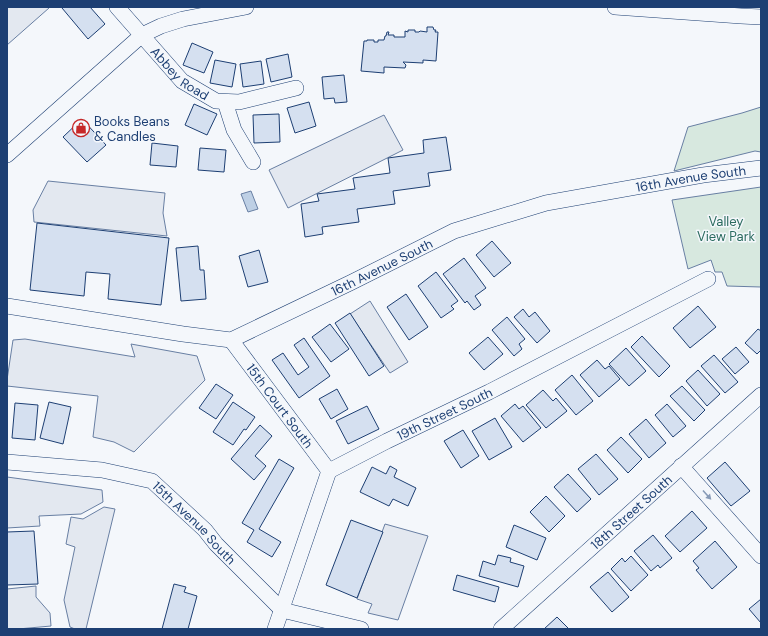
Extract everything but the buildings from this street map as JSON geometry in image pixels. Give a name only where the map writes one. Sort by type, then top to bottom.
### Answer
[{"type":"street","name":"Abbey Road","points":[[117,7],[182,81],[216,102],[239,102],[296,88]]},
{"type":"street","points":[[7,155],[142,35],[183,18],[246,7]]},
{"type":"street","points":[[615,7],[761,17]]},
{"type":"street","points":[[225,102],[234,130],[253,162]]},
{"type":"street","name":"16th Avenue South","points":[[231,340],[454,231],[546,203],[703,175],[761,168]]},
{"type":"street","name":"19th Street South","points":[[329,471],[386,441],[489,392],[708,279]]},
{"type":"street","points":[[7,306],[183,334],[231,340]]},
{"type":"street","name":"15th Court South","points":[[231,340],[329,471]]},
{"type":"street","name":"18th Street South","points":[[501,629],[761,394]]},
{"type":"street","name":"15th Avenue South","points":[[7,462],[102,470],[152,481],[205,530],[216,544],[282,610]]},
{"type":"street","points":[[681,466],[761,556]]},
{"type":"street","points":[[275,629],[329,471]]},
{"type":"street","points":[[282,610],[361,629]]},
{"type":"green space","points":[[761,107],[761,152],[755,151],[674,171],[688,127]]},
{"type":"green space","name":"Valley View Park","points":[[761,187],[761,287],[727,286],[722,272],[715,272],[711,260],[688,269],[672,200]]},
{"type":"shaded area","points":[[7,7],[48,7],[49,8],[7,45]]},
{"type":"shaded area","points":[[384,115],[403,150],[288,208],[269,170]]},
{"type":"shaded area","points":[[48,181],[165,193],[163,213],[167,236],[34,222],[33,210]]},
{"type":"shaded area","points":[[370,301],[408,362],[390,373],[350,314]]},
{"type":"shaded area","points":[[25,339],[135,357],[131,344],[197,356],[205,380],[134,452],[114,442],[93,437],[98,396],[7,386],[13,340]]},
{"type":"shaded area","points":[[7,477],[102,490],[103,502],[81,514],[39,516],[40,526],[7,528]]},
{"type":"shaded area","points":[[104,507],[115,509],[86,629],[75,629],[70,627],[64,600],[75,547],[66,544],[71,517],[83,519]]},
{"type":"shaded area","points":[[385,524],[428,536],[398,620],[368,613],[372,604],[357,599]]},
{"type":"shaded area","points":[[36,586],[36,597],[50,613],[51,626],[7,629],[7,589]]},
{"type":"water","points":[[251,191],[258,209],[248,212],[241,194]]},
{"type":"place","name":"Books Beans & Candles","points":[[81,128]]}]
